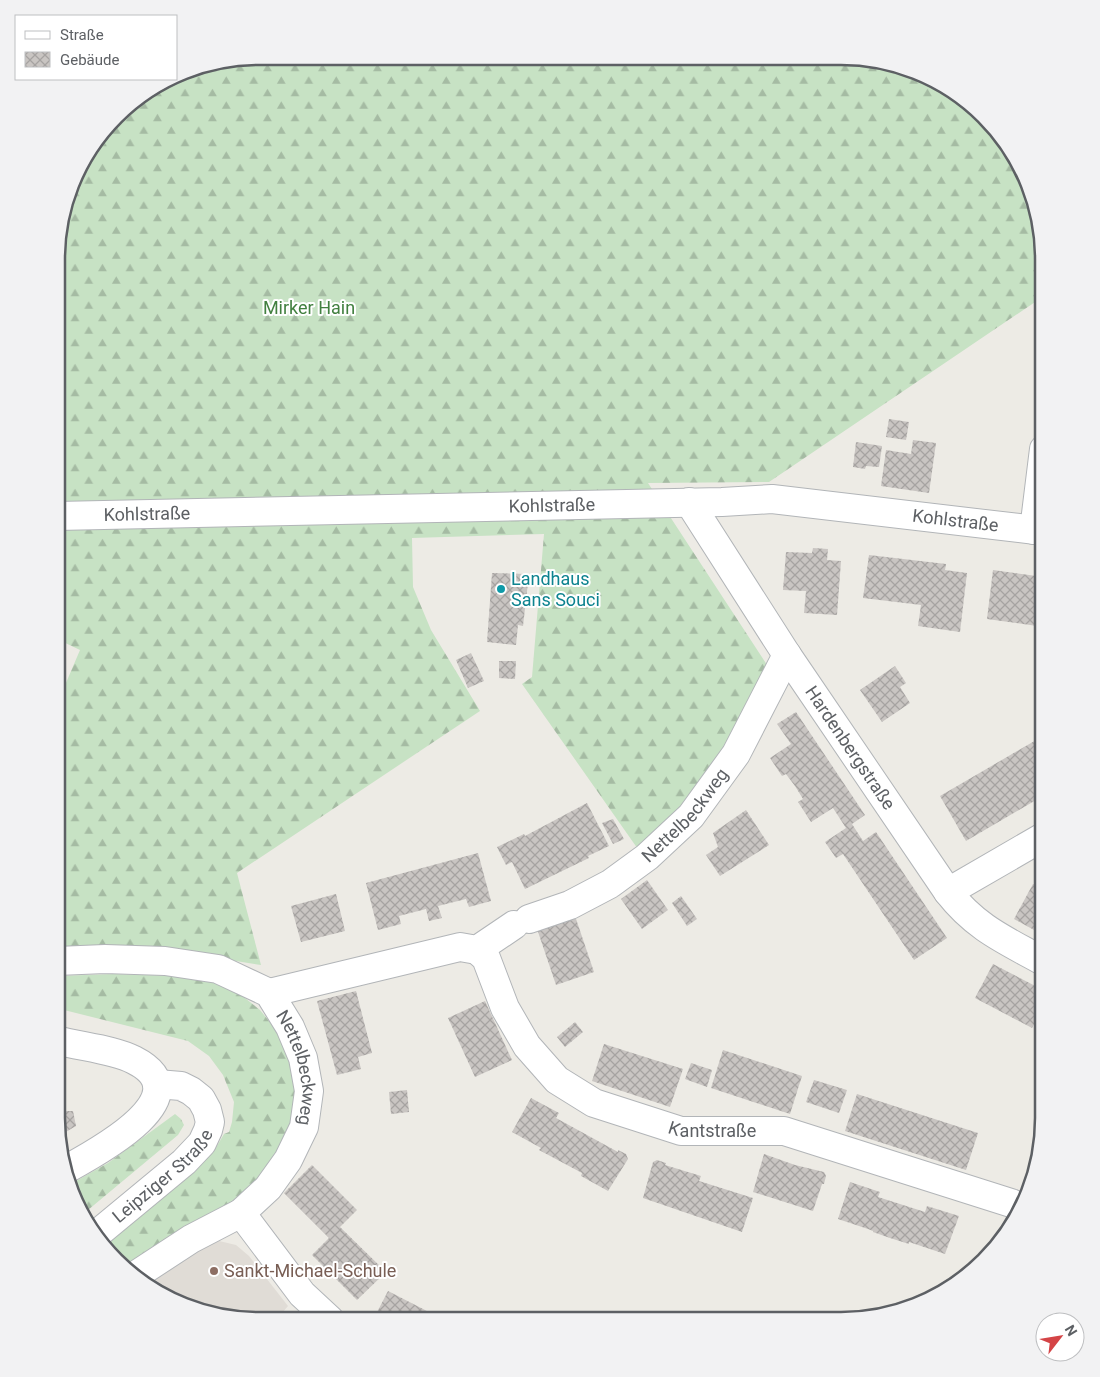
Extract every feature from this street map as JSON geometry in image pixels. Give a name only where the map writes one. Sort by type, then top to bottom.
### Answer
[{"type":"street","name":"Kohlstraße","points":[[65,516],[772,499],[1035,530]]},
{"type":"street","name":"Hardenbergstraße","points":[[688,502],[787,654],[961,910],[985,929],[1035,957]]},
{"type":"street","name":"Nettelbeckweg","points":[[269,993],[460,946],[477,950],[521,922],[570,905],[610,884],[647,857],[691,816],[736,754],[787,654]]},
{"type":"street","points":[[948,892],[1035,842]]},
{"type":"street","name":"Kantstraße","points":[[477,950],[486,958],[506,1008],[527,1046],[557,1080],[594,1103],[681,1131],[784,1131],[1015,1204]]},
{"type":"street","name":"Nettelbeckweg","points":[[65,961],[105,959],[165,961],[218,969],[269,993],[290,1027],[303,1058],[309,1091],[304,1127],[288,1160],[268,1188],[241,1213],[191,1239],[141,1272]]},
{"type":"street","points":[[65,1042],[119,1054],[134,1060],[149,1071],[158,1084],[157,1097],[152,1108],[129,1130],[95,1154],[72,1166]]},
{"type":"street","name":"Leipziger Straße","points":[[101,1231],[184,1162],[202,1143],[208,1130],[210,1122],[207,1110],[201,1099],[181,1086],[158,1084]]},
{"type":"street","points":[[241,1213],[302,1294],[321,1312]]},
{"type":"shaded area","name":"Sankt-Michael-Schule","points":[[219,1241],[236,1245],[249,1256],[288,1306],[283,1312],[246,1312],[221,1308],[197,1302],[173,1292],[153,1280],[204,1246]]},
{"type":"green space","name":"Mirker Hain","points":[[246,65],[854,65],[903,75],[927,85],[949,98],[969,113],[987,131],[1015,173],[1025,197],[1035,246],[1035,302],[769,482],[648,483],[769,668],[729,751],[687,810],[640,852],[522,684],[532,677],[544,534],[412,538],[413,587],[431,630],[480,711],[237,873],[261,965],[167,950],[65,951],[65,685],[80,650],[65,643],[65,246],[69,221],[75,197],[85,173],[105,141],[131,113],[173,85],[197,75]]},
{"type":"green space","points":[[113,974],[177,976],[194,974],[236,991],[260,1010],[277,1031],[290,1052],[299,1097],[285,1149],[247,1191],[135,1267],[109,1241],[214,1151],[224,1134],[229,1132],[234,1102],[223,1075],[209,1056],[188,1041],[65,1010],[65,976]]},
{"type":"green space","points":[[175,1114],[181,1119],[184,1125],[178,1135],[88,1210],[76,1181],[108,1163]]},
{"type":"building","points":[[889,419],[909,422],[906,440],[886,437]]},
{"type":"building","points":[[913,440],[936,443],[929,493],[881,486],[886,450],[911,454]]},
{"type":"building","points":[[856,442],[882,446],[879,467],[866,466],[865,469],[853,467]]},
{"type":"building","points":[[813,548],[828,549],[827,560],[841,561],[837,615],[804,613],[806,591],[783,590],[786,552],[812,553]]},
{"type":"building","points":[[869,555],[946,564],[945,570],[967,573],[960,632],[918,626],[921,605],[863,598]]},
{"type":"building","points":[[993,570],[1035,576],[1035,626],[987,619]]},
{"type":"building","points":[[492,573],[529,574],[523,626],[518,625],[516,645],[487,642]]},
{"type":"building","points":[[471,653],[484,681],[468,688],[456,660]]},
{"type":"building","points":[[499,661],[516,661],[515,679],[499,678]]},
{"type":"building","points":[[895,666],[906,683],[900,687],[910,703],[882,722],[860,690]]},
{"type":"building","points":[[796,712],[865,815],[852,824],[863,841],[876,832],[947,938],[914,960],[843,854],[836,858],[825,842],[846,828],[833,808],[811,822],[798,802],[803,799],[795,786],[786,774],[782,776],[770,758],[791,744],[777,724]]},
{"type":"building","points":[[1035,741],[1035,801],[966,841],[940,796]]},
{"type":"building","points":[[587,803],[609,846],[588,856],[589,858],[525,889],[512,862],[506,865],[497,847],[524,834],[525,836]]},
{"type":"building","points":[[746,810],[769,845],[720,876],[706,855],[718,847],[713,833]]},
{"type":"building","points":[[613,819],[624,839],[613,844],[602,823]]},
{"type":"building","points":[[478,853],[491,901],[469,907],[466,899],[438,906],[442,918],[429,921],[426,909],[399,916],[401,924],[378,930],[366,883]]},
{"type":"building","points":[[647,880],[668,910],[642,929],[621,899]]},
{"type":"building","points":[[1033,884],[1035,885],[1035,931],[1014,919]]},
{"type":"building","points":[[336,894],[345,931],[301,942],[291,906]]},
{"type":"building","points":[[681,896],[697,919],[687,926],[672,903]]},
{"type":"building","points":[[573,910],[594,972],[556,985],[535,923]]},
{"type":"building","points":[[993,964],[1035,986],[1035,1022],[1032,1028],[975,998]]},
{"type":"building","points":[[356,991],[372,1053],[358,1057],[361,1069],[337,1075],[317,1001]]},
{"type":"building","points":[[485,1001],[512,1060],[475,1077],[448,1018]]},
{"type":"building","points":[[575,1022],[583,1032],[565,1047],[557,1037]]},
{"type":"building","points":[[604,1044],[683,1069],[670,1107],[592,1081]]},
{"type":"building","points":[[723,1050],[802,1076],[790,1114],[711,1088]]},
{"type":"building","points":[[691,1063],[712,1070],[707,1087],[685,1079]]},
{"type":"building","points":[[814,1080],[847,1090],[839,1113],[806,1102]]},
{"type":"building","points":[[407,1090],[409,1112],[391,1114],[389,1092]]},
{"type":"building","points":[[857,1094],[978,1133],[966,1170],[845,1131]]},
{"type":"building","points":[[531,1098],[559,1113],[556,1118],[618,1152],[618,1150],[626,1154],[628,1159],[608,1191],[581,1176],[582,1173],[539,1150],[541,1148],[512,1132]]},
{"type":"building","points":[[65,1111],[73,1111],[76,1126],[65,1132]]},
{"type":"building","points":[[764,1154],[795,1165],[824,1172],[826,1176],[824,1184],[822,1184],[813,1211],[753,1192]]},
{"type":"building","points":[[657,1160],[666,1163],[665,1165],[701,1176],[699,1181],[753,1198],[742,1232],[643,1198],[653,1162]]},
{"type":"building","points":[[312,1165],[357,1210],[340,1227],[386,1272],[357,1300],[312,1255],[329,1238],[284,1193]]},
{"type":"building","points":[[850,1182],[880,1192],[878,1197],[925,1212],[927,1206],[959,1216],[945,1254],[890,1238],[838,1219]]},
{"type":"building","points":[[388,1291],[429,1312],[377,1312]]},
{"type":"place","name":"Landhaus Sans Souci","points":[[501,589]]},
{"type":"place","name":"Sankt-Michael-Schule","points":[[214,1271]]}]
